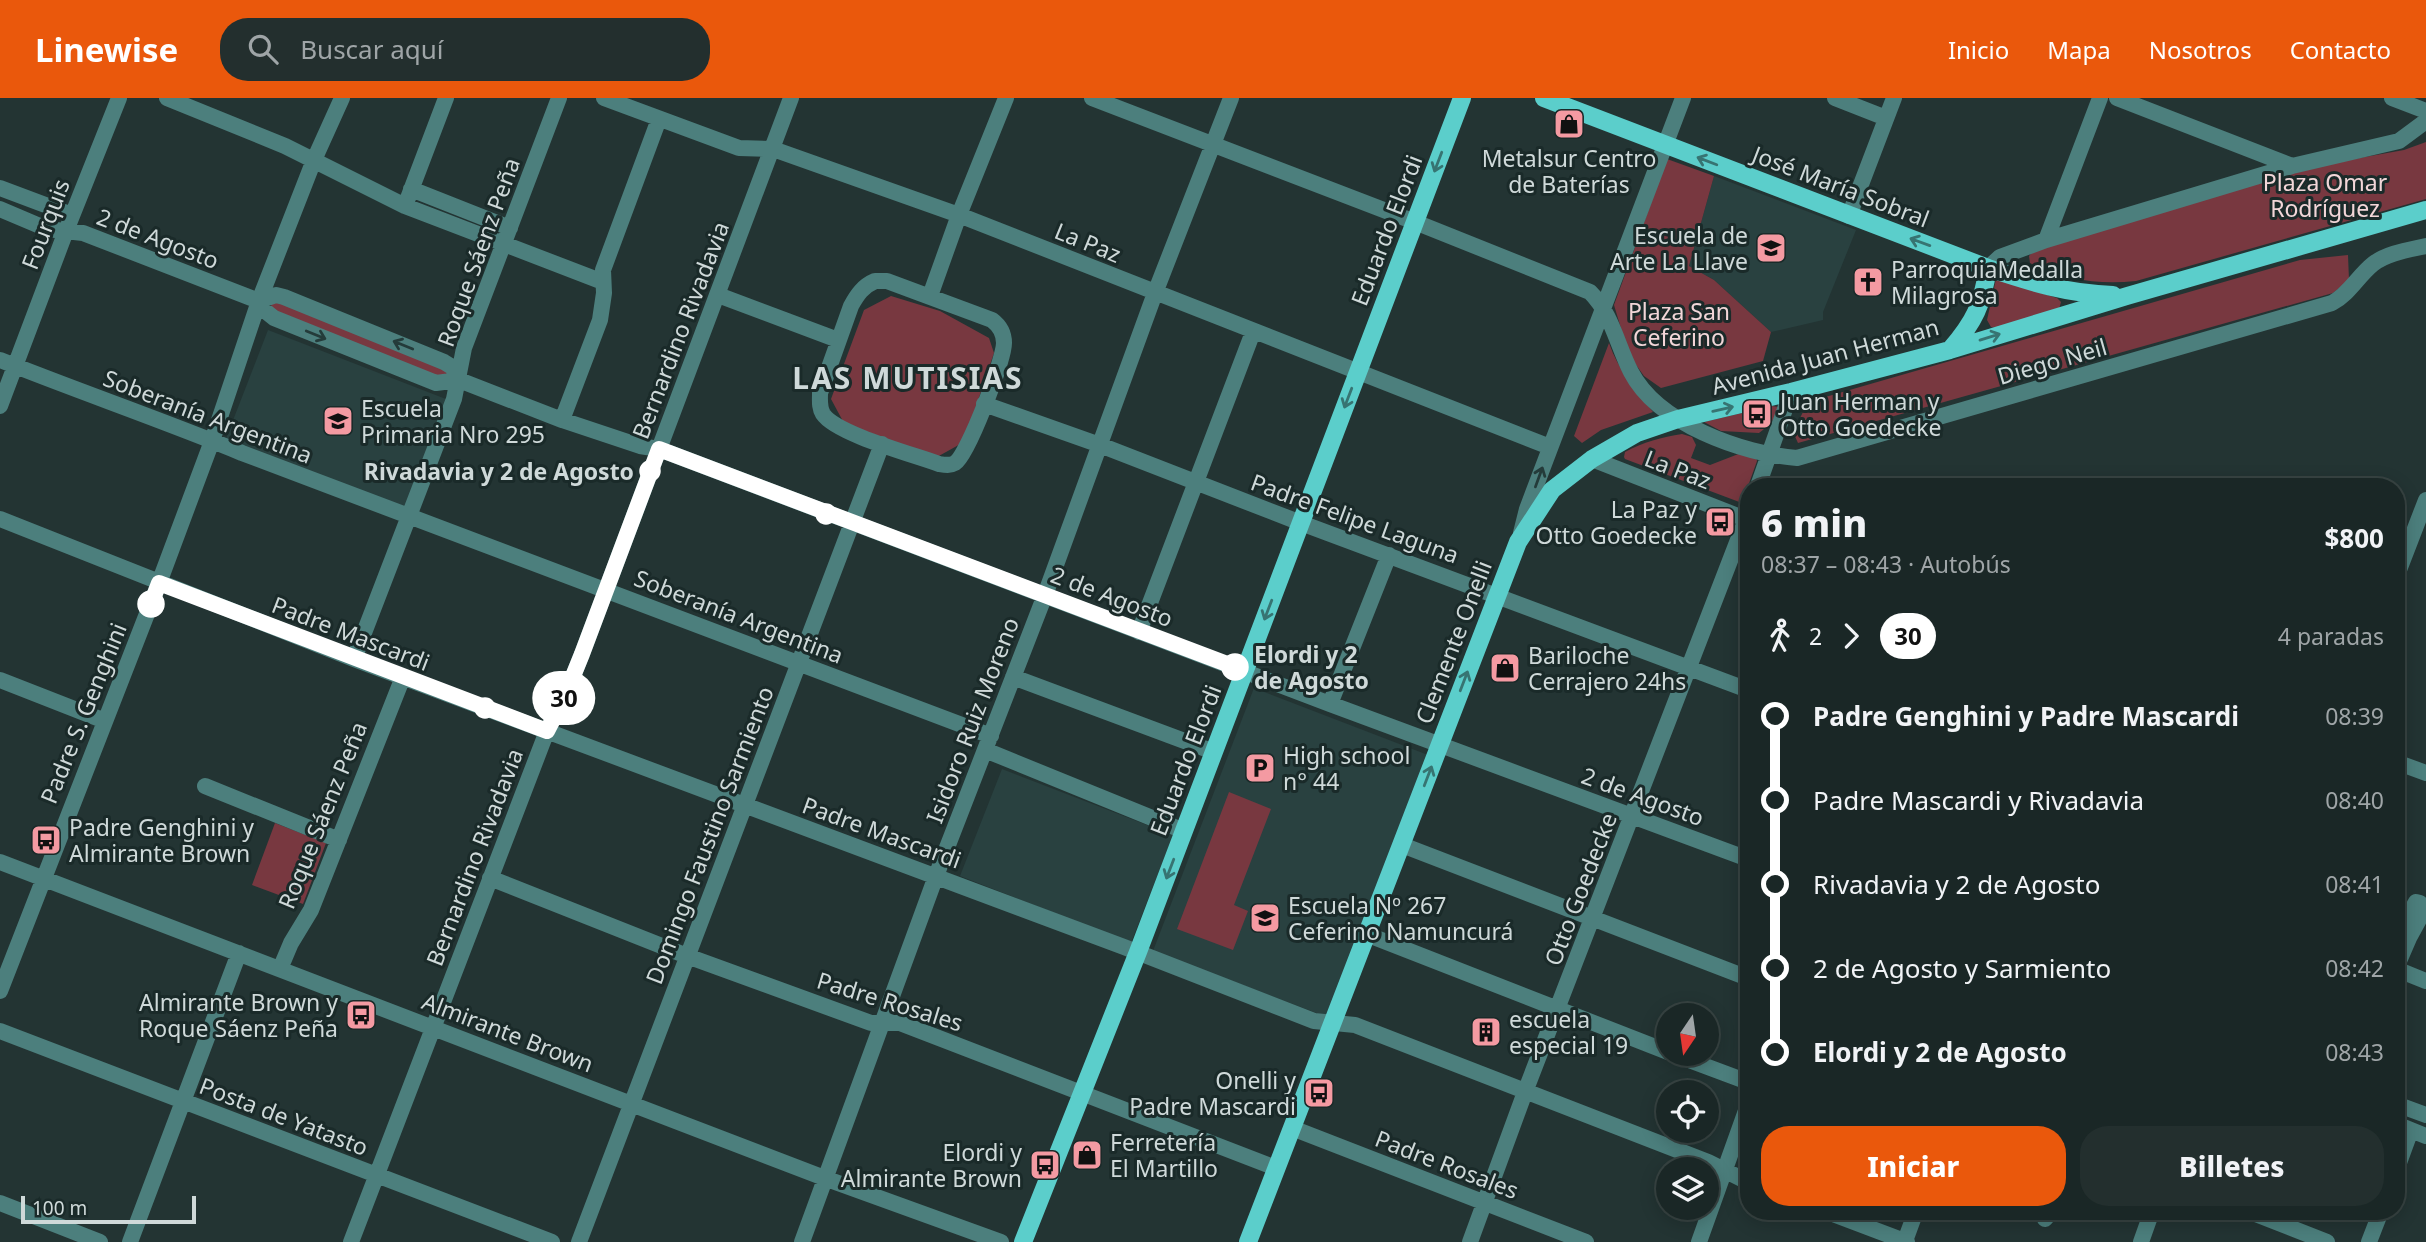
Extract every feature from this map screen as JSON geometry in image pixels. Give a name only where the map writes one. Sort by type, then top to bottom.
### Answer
[{"type":"main road","name":"Eduardo Elordi","points":[[1024,1242],[1138,952],[1462,98]]},
{"type":"main road","name":"José María Sobral","points":[[1544,98],[1988,268],[2040,285],[2081,294],[2127,296]]},
{"type":"main road","name":"Avenida Juan Herman","points":[[1518,542],[1552,490],[1592,459],[1637,433],[1678,419],[1950,350],[2426,210]]},
{"type":"main road","points":[[1950,350],[1969,328],[1979,308],[1988,268]]},
{"type":"main road","name":"Clemente Onelli","points":[[1248,1242],[1518,542]]},
{"type":"street","name":"Fourquis","points":[[0,406],[8,363],[69,223],[119,98]]},
{"type":"street","points":[[167,98],[251,131],[405,206],[503,246],[603,282]]},
{"type":"street","name":"Padre S. Genghini","points":[[0,991],[159,583],[212,441],[259,301],[314,160],[342,98]]},
{"type":"street","points":[[405,206],[446,98]]},
{"type":"street","name":"Roque Sáenz Peña","points":[[354,659],[459,380],[464,348],[559,98]]},
{"type":"street","name":"La Paz","points":[[604,98],[739,148],[773,149],[959,215],[1550,447]]},
{"type":"street","name":"Bernardino Rivadavia","points":[[351,1242],[547,731],[574,675],[791,98]]},
{"type":"street","points":[[930,296],[1006,98]]},
{"type":"street","points":[[1092,98],[1590,292],[1603,305]]},
{"type":"street","name":"Isidoro Ruiz Moreno","points":[[802,1242],[936,876],[1045,595],[1154,293],[1231,98]]},
{"type":"street","name":"Clemente Onelli","points":[[1518,542],[1550,447],[1683,98]]},
{"type":"street","points":[[1835,98],[1886,118]]},
{"type":"street","points":[[1849,216],[1894,98]]},
{"type":"street","points":[[2046,240],[2101,98]]},
{"type":"street","points":[[2117,98],[2292,166]]},
{"type":"street","points":[[2392,98],[2426,111]]},
{"type":"street","points":[[562,420],[600,320],[604,293],[603,270],[659,119]]},
{"type":"street","points":[[1988,268],[2000,257],[2046,240],[2292,166],[2399,141],[2426,121]]},
{"type":"street","name":"2 de Agosto","points":[[0,188],[69,223],[83,233],[259,301],[264,310],[274,318],[436,383],[459,380],[562,420],[640,446],[659,449],[1330,704],[1740,856]]},
{"type":"street","points":[[411,189],[510,228]]},
{"type":"street","name":"2 de Agosto","points":[[0,209],[47,229],[69,223]]},
{"type":"street","name":"Diego Neil","points":[[1603,305],[1637,382],[1648,395],[1678,419],[1717,439],[1797,458],[2332,303],[2341,298],[2359,277],[2382,258],[2426,246]]},
{"type":"street","points":[[887,281],[930,296],[992,320],[1002,331],[1004,348],[967,448],[955,463],[948,465],[838,428],[822,413],[819,405],[820,393],[838,340],[856,296],[867,285],[887,281]]},
{"type":"street","name":"2 de Agosto","points":[[259,301],[276,295],[284,296],[444,362],[452,367],[459,380]]},
{"type":"street","points":[[718,295],[838,340]]},
{"type":"street","points":[[1139,632],[1253,332]]},
{"type":"street","name":"Soberanía Argentina","points":[[8,363],[799,663],[988,743],[1184,831]]},
{"type":"street","points":[[1761,478],[1791,392]]},
{"type":"street","name":"Padre Felipe Laguna","points":[[984,404],[1100,445],[1740,687]]},
{"type":"street","name":"Domingo Faustino Sarmiento","points":[[579,1242],[882,444]]},
{"type":"street","name":"La Paz","points":[[1592,459],[1740,515]]},
{"type":"street","points":[[2405,555],[2426,500]]},
{"type":"street","name":"Padre Mascardi","points":[[0,519],[354,659],[1138,952],[1314,1021],[1354,1025],[1708,1161],[1740,1178]]},
{"type":"street","name":"Otto Goedecke","points":[[1470,1242],[1525,1092],[1740,539]]},
{"type":"street","points":[[1330,704],[1389,555]]},
{"type":"street","name":"Roque Sáenz Peña","points":[[280,969],[291,943],[311,910],[402,677]]},
{"type":"street","points":[[1013,677],[1214,752]]},
{"type":"street","points":[[0,680],[104,721]]},
{"type":"street","points":[[2405,765],[2426,773]]},
{"type":"street","points":[[205,786],[339,840]]},
{"type":"street","points":[[1402,845],[1740,975]]},
{"type":"street","name":"Almirante Brown","points":[[0,862],[1001,1242]]},
{"type":"street","name":"Padre Rosales","points":[[491,878],[687,956],[871,1023],[900,1023],[1276,1168]]},
{"type":"street","points":[[2405,949],[2414,929]]},
{"type":"street","points":[[1366,934],[1656,1047]]},
{"type":"street","points":[[130,1242],[239,953]]},
{"type":"street","points":[[2405,973],[2426,981]]},
{"type":"street","name":"Posta de Yatasto","points":[[0,1031],[552,1242]]},
{"type":"street","points":[[1705,1066],[1740,1079]]},
{"type":"street","points":[[2405,1107],[2426,1115]]},
{"type":"street","points":[[1699,1242],[1740,1127]]},
{"type":"street","name":"Padre Rosales","points":[[1292,1128],[1586,1242]]},
{"type":"street","points":[[0,1203],[100,1242]]},
{"type":"street","points":[[1849,1220],[1906,1242],[1913,1220]]},
{"type":"street","points":[[2141,1242],[2149,1220]]},
{"type":"street","points":[[2271,1220],[2326,1242]]},
{"type":"street","points":[[2369,1242],[2378,1220]]},
{"type":"shaded area","name":"Escuela de Arte La Llave","points":[[1714,176],[1856,230],[1823,312],[1823,320],[1771,332],[1714,280],[1689,266]]},
{"type":"shaded area","name":"Escuela Primaria Nro 295","points":[[268,330],[451,401],[408,512],[225,441]]},
{"type":"shaded area","points":[[1254,688],[1428,755],[1327,1017],[1153,951]]},
{"type":"shaded area","points":[[1002,769],[1173,835],[1131,943],[960,876]]},
{"type":"green space","name":"Plaza Omar Rodríguez","points":[[2426,142],[2426,199],[2136,281],[2082,280],[2056,274],[2030,263],[2029,256],[2034,250],[2320,165],[2404,150]]},
{"type":"green space","name":"Plaza San Ceferino","points":[[1667,159],[1714,176],[1689,266],[1714,280],[1771,332],[1763,361],[1661,388],[1644,376],[1629,355],[1614,305]]},
{"type":"green space","points":[[2348,255],[2349,280],[2333,293],[1798,443],[1793,432],[1808,402],[2300,260]]},
{"type":"green space","points":[[1996,279],[2057,298],[2061,302],[2059,309],[1996,328],[1991,327],[1987,320]]},
{"type":"green space","points":[[891,296],[940,311],[989,338],[994,353],[964,442],[937,457],[845,425],[831,399],[864,310]]},
{"type":"green space","points":[[277,301],[450,371],[444,380],[270,309],[272,303]]},
{"type":"green space","points":[[1609,343],[1622,371],[1653,412],[1601,430],[1582,443],[1574,436]]},
{"type":"green space","points":[[1772,406],[1778,407],[1775,416],[1759,433],[1721,431],[1704,422]]},
{"type":"green space","points":[[1682,434],[1692,437],[1696,445],[1691,458],[1710,465],[1741,453],[1756,457],[1751,478],[1740,478],[1740,502],[1625,459],[1625,452],[1660,438]]},
{"type":"green space","points":[[1229,792],[1271,809],[1234,905],[1248,911],[1233,950],[1177,929]]},
{"type":"green space","points":[[275,823],[326,843],[303,904],[252,885]]},
{"type":"bus line","name":"30","points":[[151,604],[159,583],[547,731],[582,654],[659,449],[1235,667]]},
{"type":"place","name":"Metalsur Centro de Baterías","points":[[1569,124]]},
{"type":"place","name":"Escuela de Arte La Llave","points":[[1771,248]]},
{"type":"place","name":"ParroquiaMedalla Milagrosa","points":[[1868,282]]},
{"type":"place","name":"Juan Herman y Otto Goedecke","points":[[1757,414]]},
{"type":"place","name":"Escuela Primaria Nro 295","points":[[338,421]]},
{"type":"place","name":"Rivadavia y 2 de Agosto","points":[[650,471]]},
{"type":"place","name":"La Paz y Otto Goedecke","points":[[1720,522]]},
{"type":"place","name":"Elordi y 2 de Agosto","points":[[1235,667]]},
{"type":"place","name":"Bariloche Cerrajero 24hs","points":[[1505,668]]},
{"type":"place","name":"High school n° 44","points":[[1260,768]]},
{"type":"place","name":"Padre Genghini y Almirante Brown","points":[[46,840]]},
{"type":"place","name":"Escuela Nº 267 Ceferino Namuncurá","points":[[1265,918]]},
{"type":"place","name":"Almirante Brown y Roque Sáenz Peña","points":[[361,1015]]},
{"type":"place","name":"escuela especial 19","points":[[1486,1032]]},
{"type":"place","name":"Onelli y Padre Mascardi","points":[[1319,1093]]},
{"type":"place","name":"Ferretería El Martillo","points":[[1087,1155]]},
{"type":"place","name":"Elordi y Almirante Brown","points":[[1045,1165]]},
{"type":"district","name":"LAS MUTISIAS","points":[[908,377]]}]
